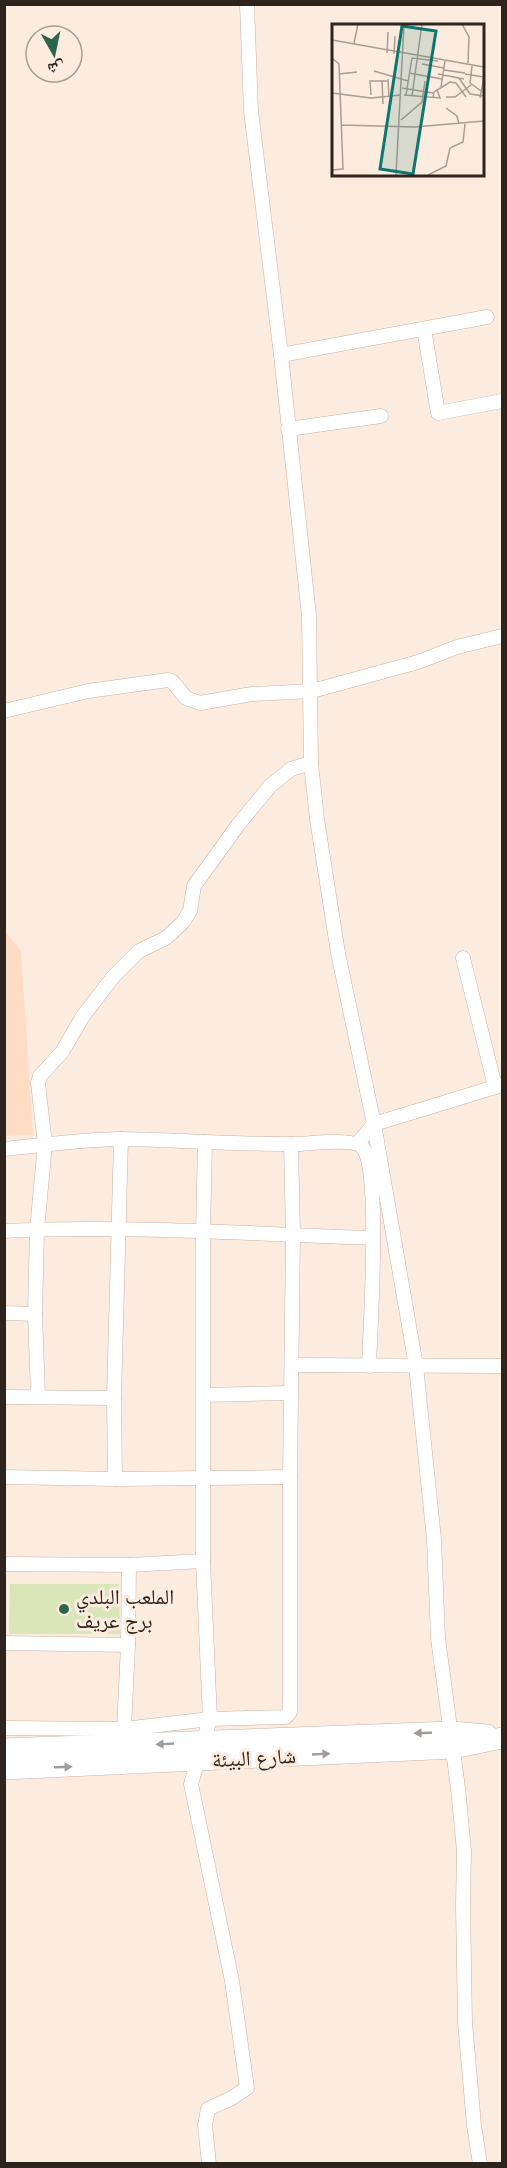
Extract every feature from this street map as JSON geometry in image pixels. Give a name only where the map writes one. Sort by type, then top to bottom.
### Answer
[{"type":"main road","name":"شارع البيئة","points":[[4,1769],[200,1751],[502,1737]]},
{"type":"main road","name":"شارع البيئة","points":[[4,1749],[200,1751]]},
{"type":"street","points":[[247,4],[251,111],[281,355],[309,616],[312,763],[317,819],[338,953],[375,1124],[416,1366],[434,1539],[438,1638],[464,1851],[465,2022],[474,2125],[480,2163]]},
{"type":"street","points":[[281,355],[487,317]]},
{"type":"street","points":[[424,329],[438,413],[502,401]]},
{"type":"street","points":[[288,429],[381,416]]},
{"type":"street","points":[[4,711],[88,691],[168,681],[172,681],[186,698],[200,703],[252,694],[312,691],[418,662],[457,647],[502,636]]},
{"type":"street","points":[[38,1396],[35,1314],[37,1230],[45,1144],[38,1083],[40,1076],[62,1052],[83,1016],[124,965],[148,945],[166,938],[183,922],[190,911],[194,886],[238,825],[270,786],[291,770],[312,763]]},
{"type":"street","points":[[4,1149],[121,1139],[291,1144],[358,1143],[375,1124],[499,1086],[463,958]]},
{"type":"street","points":[[115,1479],[114,1398],[121,1139]]},
{"type":"street","points":[[205,1142],[203,1561],[210,1719],[191,1784],[232,1981],[247,2088],[208,2109],[205,2125],[209,2163]]},
{"type":"street","points":[[358,1143],[365,1151],[370,1170],[373,1238],[369,1366]]},
{"type":"street","points":[[4,1728],[124,1729],[210,1719],[286,1717],[291,1712],[290,1393],[293,1236],[291,1144]]},
{"type":"street","points":[[4,1232],[37,1230],[203,1232],[373,1238]]},
{"type":"street","points":[[4,1313],[35,1314]]},
{"type":"street","points":[[292,1365],[502,1366]]},
{"type":"street","points":[[204,1395],[290,1393]]},
{"type":"street","points":[[4,1397],[114,1398]]},
{"type":"street","points":[[4,1477],[115,1479],[290,1477]]},
{"type":"street","points":[[4,1564],[129,1564],[203,1561]]},
{"type":"street","points":[[124,1729],[129,1564]]},
{"type":"street","points":[[4,1643],[128,1645]]},
{"type":"shaded area","points":[[5,931],[21,951],[33,1135],[5,1136]]},
{"type":"green space","name":"الملعب البلدي برج عريف","points":[[10,1584],[119,1584],[120,1634],[9,1634]]},
{"type":"place","name":"الملعب البلدي برج عريف","points":[[64,1609]]}]
